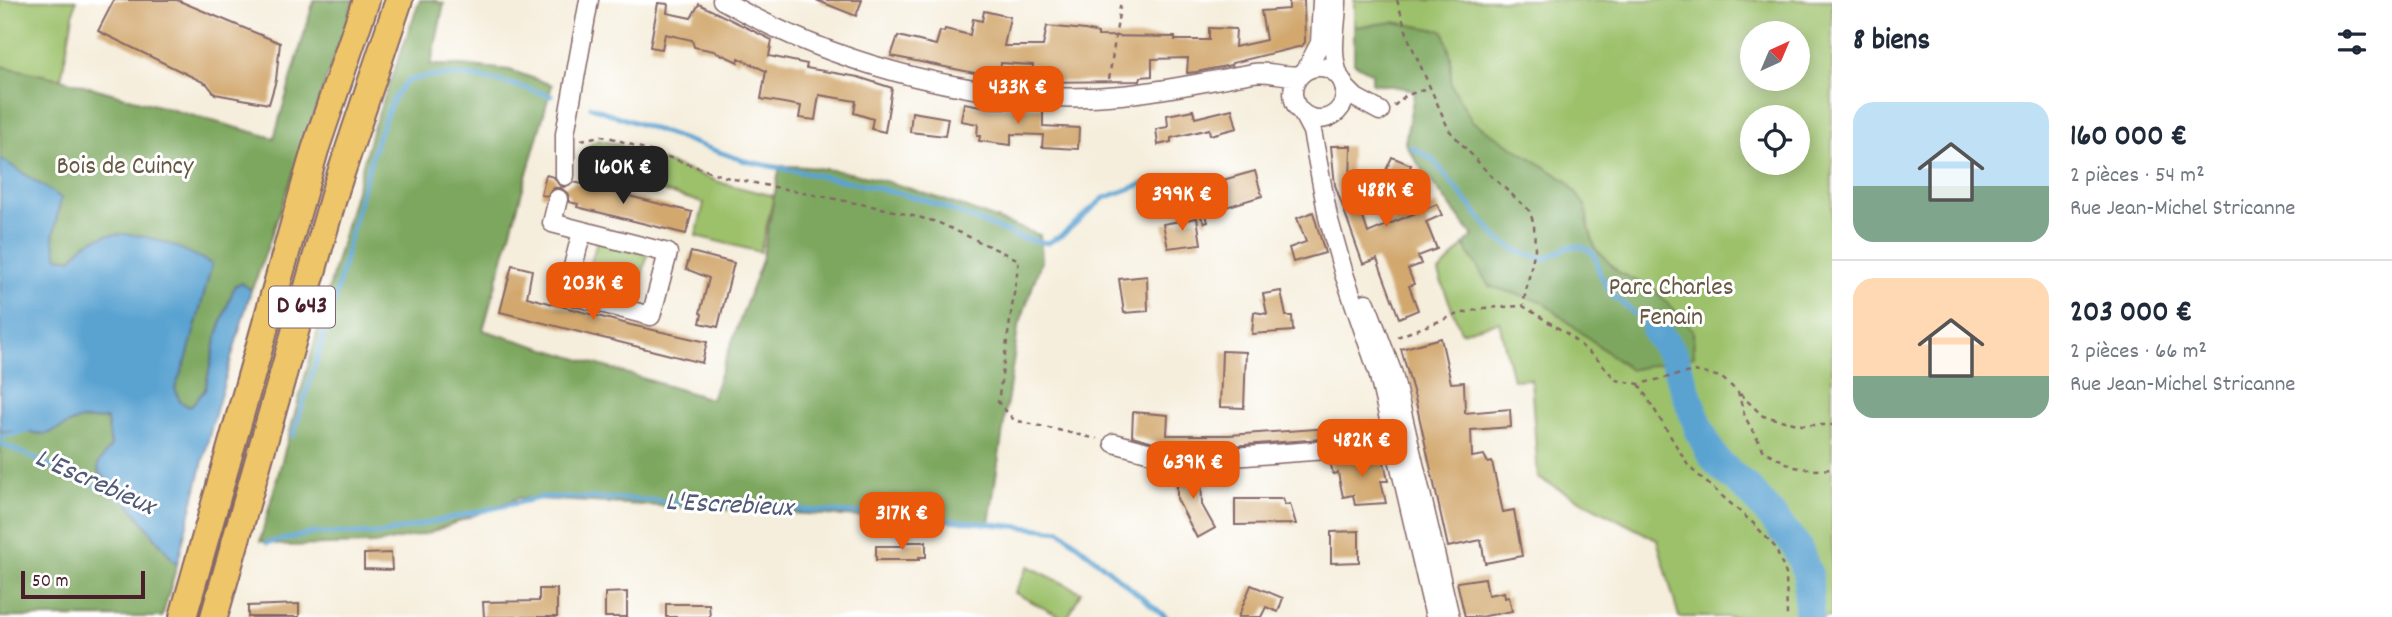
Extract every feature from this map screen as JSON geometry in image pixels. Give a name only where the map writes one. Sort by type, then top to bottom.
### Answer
[{"type":"highway","name":"D 643","points":[[183,617],[312,163],[366,0]]},
{"type":"highway","name":"D 643","points":[[214,617],[335,188],[399,0]]},
{"type":"street","points":[[565,176],[565,143],[589,0]]},
{"type":"street","points":[[722,0],[766,24],[853,60],[945,83],[1006,93],[1068,97],[1108,96],[1262,72],[1290,76],[1303,72],[1321,67],[1333,71],[1356,98],[1380,111],[1335,113],[1319,120],[1298,108],[1293,87],[1303,72],[1320,43],[1322,0]]},
{"type":"street","points":[[1319,165],[1321,139],[1345,99],[1333,56],[1337,0]]},
{"type":"street","points":[[1246,75],[1269,80],[1282,89],[1312,131],[1344,274],[1376,363],[1435,617]]},
{"type":"street","points":[[558,199],[552,223],[582,230],[667,253],[651,316],[566,294],[582,230]]},
{"type":"street","points":[[1332,229],[1389,358],[1450,617]]},
{"type":"street","points":[[1114,443],[1166,457],[1192,460],[1395,445]]},
{"type":"path","points":[[1108,96],[1121,0]]},
{"type":"path","points":[[1397,0],[1409,40],[1449,130],[1489,175],[1529,211],[1534,224],[1535,249],[1523,306]]},
{"type":"path","points":[[1386,113],[1405,96],[1430,88]]},
{"type":"path","points":[[565,143],[601,136],[729,178],[811,193],[937,222],[1019,260],[998,402],[1014,420],[1114,443]]},
{"type":"path","points":[[1394,339],[1456,315],[1484,308],[1523,306],[1566,333],[1598,360],[1616,380],[1639,384],[1694,371],[1721,377],[1763,416],[1802,425],[1832,425]]},
{"type":"path","points":[[1639,384],[1689,467],[1754,524],[1774,547],[1786,574],[1787,617]]},
{"type":"path","points":[[1738,392],[1745,418],[1764,451],[1794,467],[1817,470],[1832,468]]},
{"type":"green space","points":[[0,0],[76,0],[61,79],[0,66]]},
{"type":"green space","name":"Bois de Cuincy","points":[[314,0],[354,0],[257,277],[251,290],[242,283],[235,285],[217,335],[205,390],[190,407],[179,402],[174,388],[187,358],[86,243],[72,259],[57,257],[53,238],[61,198],[0,158],[0,66],[61,79],[274,138]]},
{"type":"green space","points":[[420,0],[433,0],[444,4],[431,65],[510,70],[552,85],[483,330],[711,399],[762,260],[780,166],[814,167],[880,180],[945,200],[1040,235],[1042,259],[1018,329],[989,524],[518,498],[429,533],[374,544],[287,546],[260,541],[372,131]]},
{"type":"green space","name":"Parc Charles Fenain","points":[[1354,0],[1832,0],[1832,617],[1679,617],[1657,540],[1538,478],[1531,379],[1513,380],[1499,322],[1461,332],[1438,273],[1473,236],[1405,143],[1415,89],[1372,83],[1372,73],[1354,63]]},
{"type":"green space","points":[[1394,22],[1444,31],[1451,57],[1451,84],[1472,121],[1567,181],[1586,207],[1595,248],[1618,272],[1654,289],[1693,330],[1694,356],[1630,370],[1542,302],[1489,286],[1464,245],[1473,236],[1405,143],[1415,90],[1372,83],[1372,73],[1354,63],[1354,27]]},
{"type":"green space","points":[[598,140],[616,144],[725,184],[774,196],[760,252],[696,236],[704,203],[582,168],[586,148]]},
{"type":"green space","points":[[597,240],[648,253],[634,306],[583,294]]},
{"type":"green space","points":[[107,419],[111,446],[98,464],[99,473],[115,486],[177,565],[162,617],[0,617],[0,431],[47,434],[78,420]]},
{"type":"green space","points":[[1028,566],[1081,592],[1068,617],[1061,617],[1015,593]]},
{"type":"water","points":[[0,158],[61,198],[53,237],[58,257],[72,259],[85,244],[117,234],[167,243],[212,264],[187,358],[175,388],[180,402],[190,407],[205,390],[217,335],[235,285],[242,283],[251,290],[213,421],[177,565],[115,486],[99,473],[98,464],[111,446],[107,419],[78,420],[47,434],[0,431]]},
{"type":"building","points":[[114,0],[177,0],[280,43],[276,80],[269,104],[215,94],[207,84],[98,31]]},
{"type":"building","points":[[816,0],[862,0],[856,16]]},
{"type":"building","points":[[1289,0],[1304,0],[1305,42],[1302,46],[1231,65],[1187,73],[1188,58],[1152,59],[1152,76],[1141,77],[1140,81],[1033,82],[1033,65],[1001,63],[999,78],[891,56],[898,36],[936,45],[940,31],[944,32],[945,29],[970,35],[973,19],[982,21],[984,11],[1010,17],[1004,46],[1043,46],[1047,26],[1085,30],[1098,33],[1098,36],[1175,37],[1175,40],[1209,40],[1209,28],[1236,29],[1235,47],[1266,40],[1261,11],[1289,9]]},
{"type":"building","points":[[658,3],[668,4],[667,13],[691,18],[699,4],[772,40],[769,56],[807,64],[806,68],[858,77],[892,88],[885,132],[871,129],[873,119],[854,113],[856,101],[819,95],[815,120],[799,118],[801,106],[761,99],[766,71],[739,58],[738,62],[714,51],[694,47],[692,40],[665,34],[662,49],[650,47]]},
{"type":"building","points":[[964,103],[992,108],[1043,108],[1043,126],[1079,128],[1078,149],[1042,147],[1043,135],[1011,134],[1011,145],[979,141],[978,124],[961,121]]},
{"type":"building","points":[[1232,109],[1237,128],[1210,135],[1209,129],[1171,138],[1171,142],[1158,145],[1156,129],[1168,127],[1167,115],[1193,110],[1195,118]]},
{"type":"building","points":[[912,112],[948,118],[945,136],[910,132]]},
{"type":"building","points":[[1331,146],[1351,146],[1350,182],[1378,188],[1392,157],[1411,165],[1403,183],[1357,199],[1368,233],[1437,204],[1442,215],[1426,222],[1437,249],[1418,256],[1421,264],[1408,269],[1414,284],[1409,286],[1418,310],[1399,318],[1377,259],[1363,264],[1335,185]]},
{"type":"building","points":[[1255,171],[1262,196],[1226,207],[1223,194],[1202,200],[1208,222],[1205,223],[1181,186],[1196,181],[1198,187]]},
{"type":"building","points":[[546,175],[554,177],[559,185],[564,187],[574,182],[692,212],[686,234],[577,207],[578,204],[569,202],[569,195],[561,188],[554,188],[547,196],[541,195]]},
{"type":"building","points":[[1313,212],[1325,253],[1293,262],[1289,248],[1306,242],[1297,218]]},
{"type":"building","points":[[1197,218],[1201,244],[1168,248],[1163,224]]},
{"type":"building","points":[[691,252],[734,263],[718,327],[700,323],[709,278],[686,269]]},
{"type":"building","points":[[512,265],[532,270],[527,297],[707,342],[702,363],[500,312]]},
{"type":"building","points":[[1147,276],[1148,311],[1124,313],[1119,279]]},
{"type":"building","points":[[1281,291],[1286,316],[1292,316],[1293,331],[1252,334],[1254,312],[1267,314],[1263,294]]},
{"type":"building","points":[[1441,338],[1451,383],[1464,382],[1465,413],[1510,409],[1511,427],[1471,430],[1472,457],[1484,455],[1488,463],[1492,462],[1503,512],[1514,510],[1522,556],[1485,563],[1481,540],[1448,547],[1415,398],[1401,349]]},
{"type":"building","points":[[1222,351],[1246,352],[1244,408],[1220,407]]},
{"type":"building","points":[[1133,412],[1168,415],[1167,435],[1229,435],[1360,426],[1361,436],[1192,449],[1168,446],[1132,436]]},
{"type":"building","points":[[1383,457],[1388,481],[1381,481],[1386,503],[1355,505],[1353,495],[1343,497],[1338,473],[1333,474],[1330,461]]},
{"type":"building","points":[[1177,470],[1201,471],[1202,505],[1215,528],[1197,538],[1177,499]]},
{"type":"building","points":[[1235,499],[1283,499],[1285,505],[1290,504],[1296,524],[1235,525]]},
{"type":"building","points":[[1359,531],[1359,562],[1331,563],[1331,532]]},
{"type":"building","points":[[904,542],[926,542],[926,557],[919,557],[919,560],[876,560],[876,546],[904,546]]},
{"type":"building","points":[[391,553],[392,570],[364,569],[364,554]]},
{"type":"building","points":[[1485,578],[1488,595],[1504,592],[1505,598],[1509,597],[1512,611],[1465,617],[1457,582]]},
{"type":"building","points":[[1251,585],[1283,598],[1278,612],[1266,607],[1261,617],[1238,617]]},
{"type":"building","points":[[539,589],[557,589],[557,617],[484,617],[483,602],[539,601]]},
{"type":"building","points":[[627,592],[627,617],[605,617],[605,593]]},
{"type":"building","points":[[299,604],[299,617],[248,617],[248,606]]},
{"type":"building","points":[[666,604],[709,604],[710,617],[666,617]]},
{"type":"waterway","name":"L'Escrebieux","points":[[293,436],[335,298],[374,149],[395,96],[406,83],[413,80],[452,76],[495,80],[551,96]]},
{"type":"waterway","name":"L'Escrebieux","points":[[591,107],[745,161],[925,200],[1022,238],[1047,243],[1062,235],[1104,198],[1146,183]]},
{"type":"waterway","name":"L'Escrebieux","points":[[1411,147],[1432,159],[1497,238],[1519,252],[1545,259],[1568,247],[1579,246],[1591,251],[1611,294],[1656,331]]},
{"type":"waterway","name":"L'Escrebieux","points":[[1656,331],[1673,355],[1709,450],[1718,463],[1753,494],[1797,547],[1808,575],[1809,617]]},
{"type":"waterway","name":"L'Escrebieux","points":[[0,437],[28,431]]},
{"type":"waterway","name":"L'Escrebieux","points":[[0,443],[128,500]]},
{"type":"waterway","name":"L'Escrebieux","points":[[267,543],[313,533],[380,534],[543,497],[630,499],[931,518],[1061,531],[1166,617]]}]
